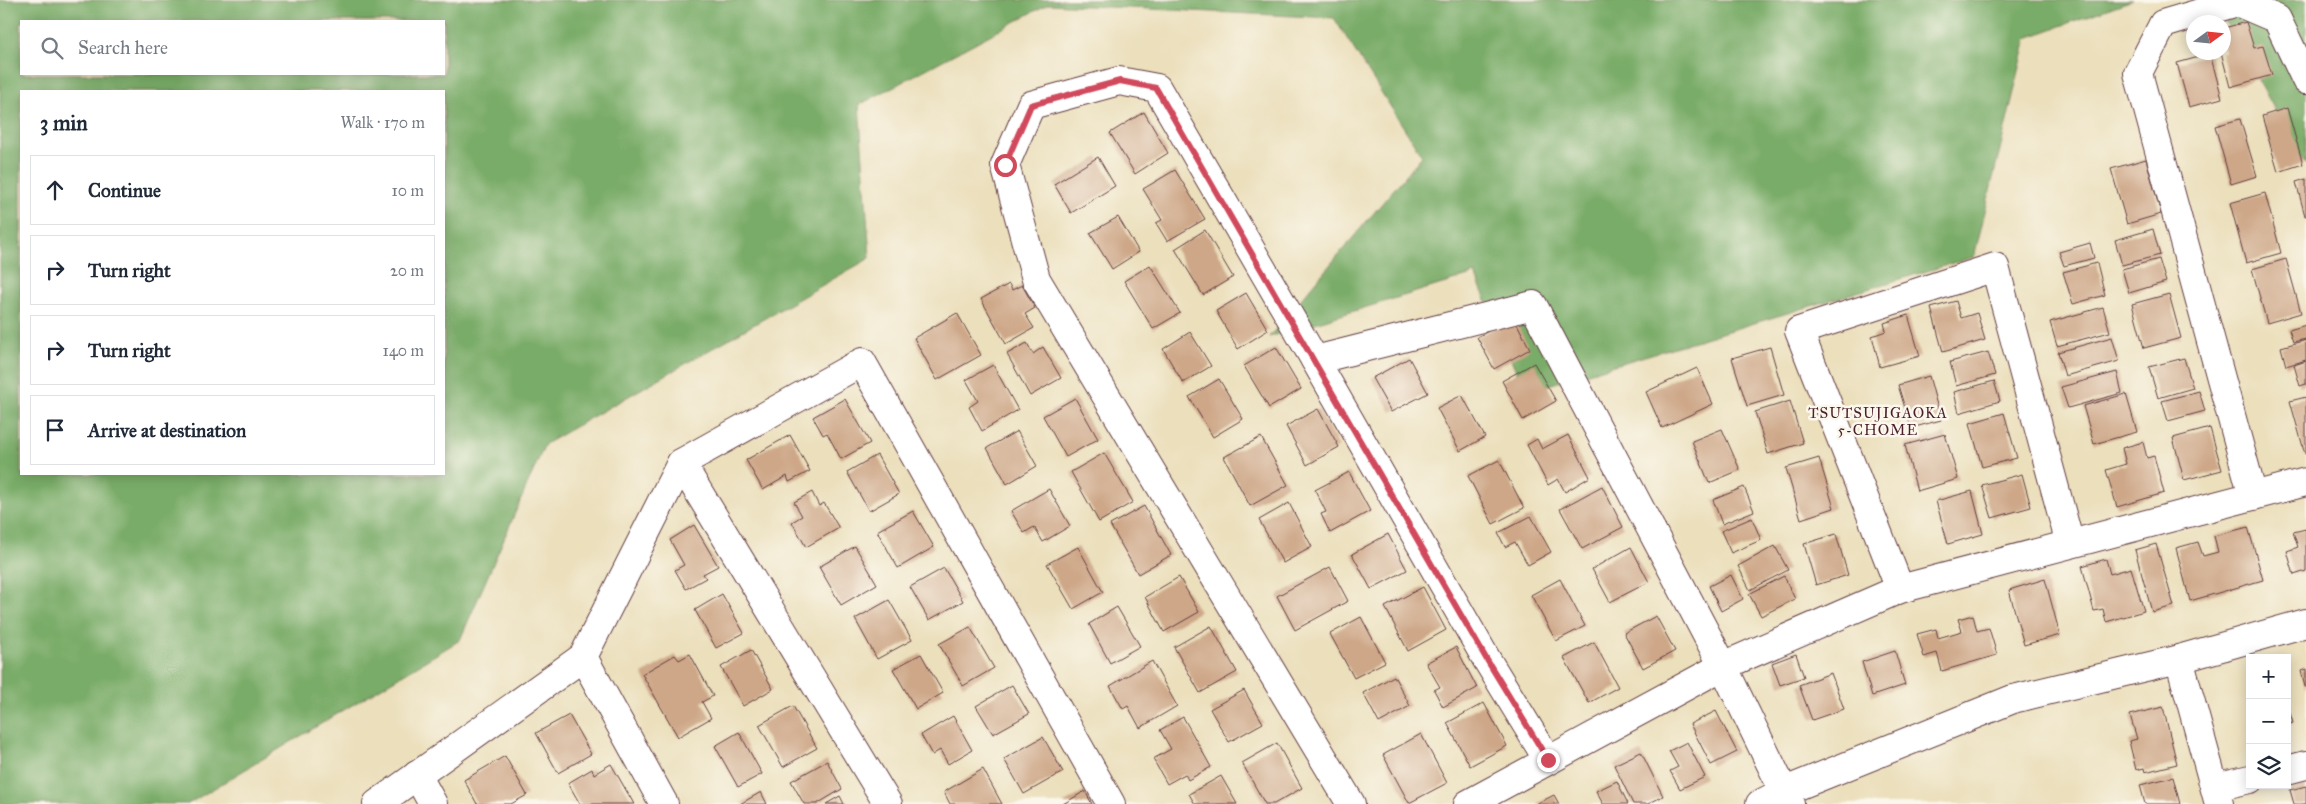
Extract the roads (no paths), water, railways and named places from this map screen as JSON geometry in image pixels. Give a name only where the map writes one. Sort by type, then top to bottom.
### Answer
[{"type":"street","points":[[2253,496],[2138,73],[2163,24],[2237,2],[2277,19],[2306,80]]},
{"type":"street","points":[[1351,804],[1036,279],[1005,165],[1031,105],[1120,81],[1156,88],[1482,651],[1548,760]]},
{"type":"street","points":[[1900,589],[1799,331],[1995,267],[2070,544]]},
{"type":"street","points":[[1315,360],[1534,305],[1723,666],[1788,798]]},
{"type":"street","points":[[377,804],[583,657],[681,463],[862,362],[1111,804]]},
{"type":"street","points":[[681,463],[888,804]]},
{"type":"street","points":[[1468,804],[1723,666],[1900,589],[2306,482]]},
{"type":"street","points":[[1760,804],[1788,798],[2014,700],[2178,659],[2306,623]]},
{"type":"street","points":[[583,657],[664,804]]},
{"type":"street","points":[[2178,659],[2217,796],[2246,781]]},
{"type":"street","points":[[2291,769],[2306,765]]},
{"type":"street","points":[[417,775],[433,804]]},
{"type":"district","name":"TSUTSUJIGAOKA 5-CHOME","points":[[1878,422]]}]
